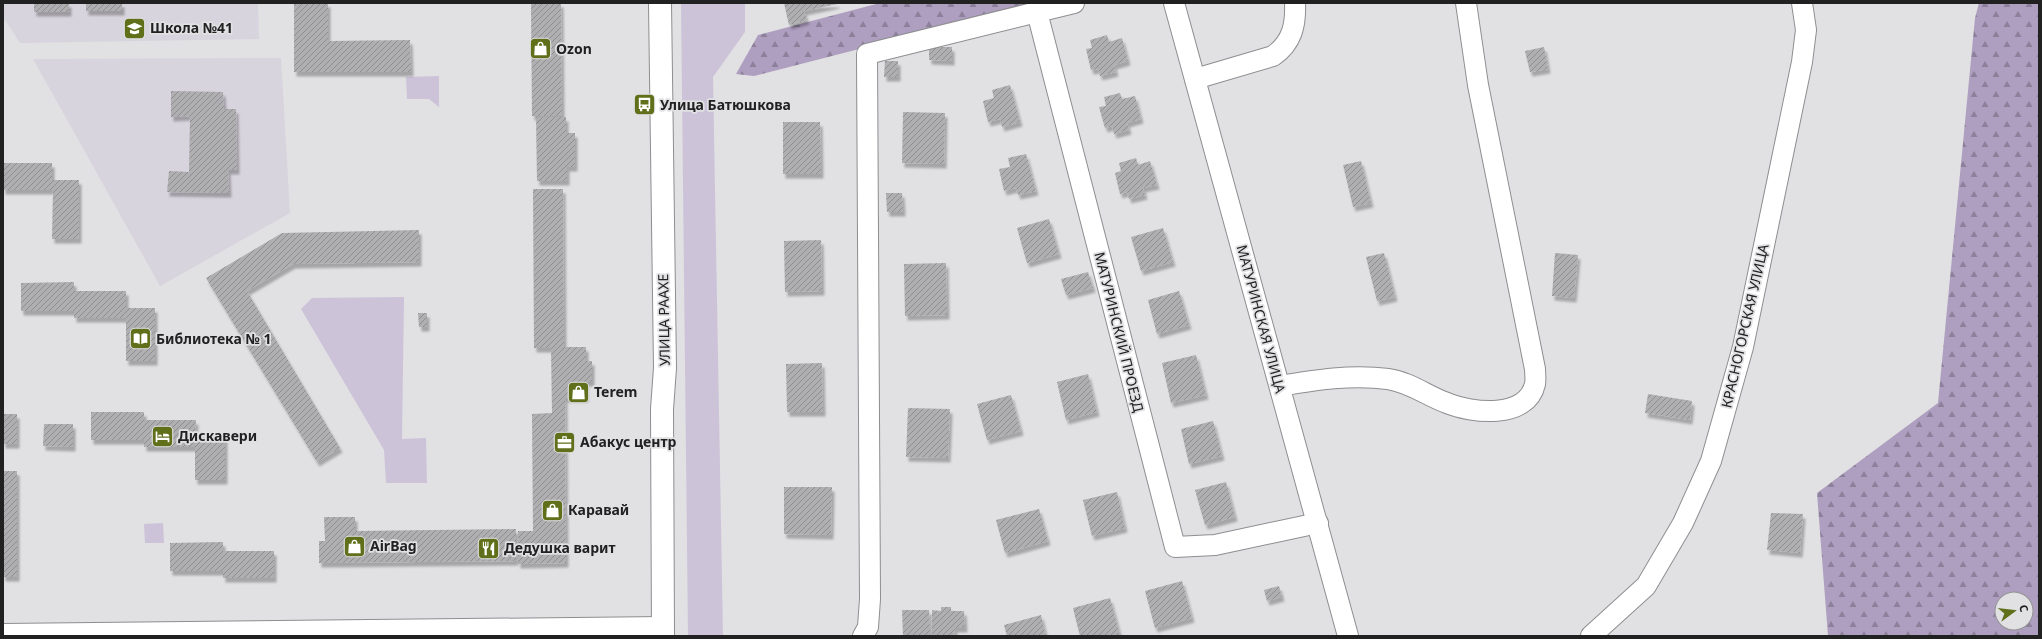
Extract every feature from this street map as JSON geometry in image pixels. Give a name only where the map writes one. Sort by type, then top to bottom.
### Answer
[{"type":"main road","name":"УЛИЦА РААХЕ","points":[[660,3],[665,368],[662,409],[663,631]]},
{"type":"street","points":[[863,636],[868,627],[870,599],[867,54],[1074,3]]},
{"type":"street","name":"МАТУРИНСКАЯ УЛИЦА","points":[[1174,3],[1348,636]]},
{"type":"street","points":[[1195,79],[1273,56],[1281,51],[1293,32],[1296,17],[1295,3]]},
{"type":"street","points":[[1280,386],[1330,378],[1388,379],[1405,383],[1459,407],[1472,411],[1492,412],[1513,408],[1525,400],[1535,385],[1535,369],[1478,85],[1466,3]]},
{"type":"street","name":"КРАСНОГОРСКАЯ УЛИЦА","points":[[1591,636],[1646,586],[1683,523],[1711,461],[1743,347],[1802,62],[1806,30],[1802,3]]},
{"type":"street","name":"МАТУРИНСКИЙ ПРОЕЗД","points":[[1037,12],[1175,547],[1215,546],[1318,523]]},
{"type":"street","points":[[3,634],[663,631]]},
{"type":"shaded area","name":"Школа №41","points":[[3,3],[258,3],[259,39],[20,43],[3,17]]},
{"type":"shaded area","points":[[681,3],[745,3],[745,32],[713,77],[723,636],[688,636]]},
{"type":"shaded area","points":[[281,58],[290,213],[160,286],[33,59]]},
{"type":"shaded area","points":[[439,76],[439,107],[429,99],[407,99],[406,77]]},
{"type":"shaded area","points":[[404,297],[402,439],[426,438],[427,483],[386,483],[384,450],[301,309],[312,298]]},
{"type":"shaded area","points":[[163,523],[164,543],[145,543],[144,524]]},
{"type":"green space","points":[[880,3],[1029,3],[999,13],[754,76],[736,74],[758,35]]},
{"type":"green space","points":[[1979,3],[2039,3],[2039,636],[1828,636],[1817,493],[1938,403],[1975,18]]},
{"type":"building","points":[[34,3],[69,3],[69,12],[34,12]]},
{"type":"building","points":[[86,3],[122,3],[122,11],[86,11]]},
{"type":"building","points":[[294,3],[328,3],[328,41],[410,40],[411,72],[294,72]]},
{"type":"building","points":[[531,3],[561,3],[562,116],[532,116]]},
{"type":"building","points":[[784,3],[837,4],[804,11],[807,20],[789,25]]},
{"type":"building","points":[[1107,35],[1109,42],[1122,38],[1128,61],[1114,65],[1116,72],[1100,76],[1098,69],[1091,70],[1086,49],[1092,48],[1090,40]]},
{"type":"building","points":[[929,47],[952,47],[952,61],[929,60]]},
{"type":"building","points":[[1544,47],[1548,69],[1530,72],[1525,51]]},
{"type":"building","points":[[885,61],[898,61],[898,77],[884,77]]},
{"type":"building","points":[[1010,85],[1020,122],[1002,127],[1000,119],[988,122],[983,101],[994,98],[992,90]]},
{"type":"building","points":[[171,91],[223,92],[224,109],[236,109],[237,170],[228,170],[229,193],[167,192],[169,171],[189,172],[190,116],[171,117]]},
{"type":"building","points":[[1120,93],[1122,99],[1135,96],[1141,119],[1127,123],[1129,130],[1114,134],[1112,126],[1105,128],[1099,107],[1106,106],[1104,97]]},
{"type":"building","points":[[903,112],[945,113],[944,164],[902,163]]},
{"type":"building","points":[[536,117],[566,117],[566,133],[575,133],[575,167],[567,167],[567,181],[537,181]]},
{"type":"building","points":[[783,122],[820,122],[821,174],[783,174]]},
{"type":"building","points":[[1026,154],[1036,191],[1018,195],[1016,188],[1004,191],[999,169],[1010,167],[1008,158]]},
{"type":"building","points":[[1136,158],[1138,165],[1150,161],[1157,185],[1143,188],[1145,195],[1129,199],[1127,192],[1120,194],[1115,173],[1121,171],[1119,163]]},
{"type":"building","points":[[1361,161],[1371,203],[1353,207],[1343,165]]},
{"type":"building","points":[[3,163],[52,163],[52,180],[79,180],[79,239],[52,239],[53,190],[3,190]]},
{"type":"building","points":[[533,189],[563,189],[564,347],[586,347],[586,361],[592,361],[592,382],[586,382],[586,398],[565,398],[566,563],[518,564],[518,531],[533,531],[532,414],[552,413],[551,348],[534,348]]},
{"type":"building","points":[[886,193],[902,193],[903,212],[887,212]]},
{"type":"building","points":[[1049,219],[1059,254],[1027,263],[1017,228]]},
{"type":"building","points":[[1163,228],[1173,262],[1141,271],[1131,237]]},
{"type":"building","points":[[419,230],[419,262],[293,264],[247,291],[340,448],[317,462],[206,278],[282,233]]},
{"type":"building","points":[[821,240],[822,291],[785,292],[784,241]]},
{"type":"building","points":[[1384,253],[1395,297],[1377,301],[1366,257]]},
{"type":"building","points":[[1555,253],[1578,255],[1574,298],[1552,296]]},
{"type":"building","points":[[946,263],[947,315],[905,316],[904,264]]},
{"type":"building","points":[[1088,272],[1093,288],[1066,295],[1061,279]]},
{"type":"building","points":[[74,282],[74,291],[126,291],[126,308],[155,308],[155,361],[126,361],[126,318],[74,318],[74,311],[21,311],[21,283]]},
{"type":"building","points":[[1179,291],[1189,325],[1157,334],[1148,300]]},
{"type":"building","points":[[418,313],[427,313],[427,327],[419,327]]},
{"type":"building","points":[[1196,355],[1206,395],[1171,403],[1162,363]]},
{"type":"building","points":[[822,363],[823,412],[787,412],[786,364]]},
{"type":"building","points":[[1088,374],[1097,412],[1066,420],[1057,382]]},
{"type":"building","points":[[1648,394],[1692,401],[1690,420],[1645,413]]},
{"type":"building","points":[[1011,395],[1021,431],[987,440],[977,404]]},
{"type":"building","points":[[908,408],[950,409],[948,458],[906,457]]},
{"type":"building","points":[[91,412],[144,412],[144,420],[196,420],[195,435],[225,435],[225,480],[195,480],[195,447],[144,447],[144,440],[91,440]]},
{"type":"building","points":[[3,414],[17,414],[17,444],[3,444]]},
{"type":"building","points":[[1213,421],[1222,456],[1189,464],[1181,429]]},
{"type":"building","points":[[44,424],[73,424],[73,447],[43,446]]},
{"type":"building","points":[[3,471],[17,471],[17,577],[3,577]]},
{"type":"building","points":[[1226,482],[1235,517],[1205,525],[1195,490]]},
{"type":"building","points":[[784,487],[832,487],[831,535],[784,534]]},
{"type":"building","points":[[1117,492],[1125,528],[1092,536],[1083,500]]},
{"type":"building","points":[[1039,509],[1048,541],[1005,553],[996,520]]},
{"type":"building","points":[[1771,513],[1803,514],[1800,553],[1767,550]]},
{"type":"building","points":[[324,517],[355,517],[355,531],[516,529],[516,561],[319,563],[319,541],[325,541]]},
{"type":"building","points":[[223,542],[223,551],[274,551],[274,578],[223,578],[223,571],[170,571],[170,543]]},
{"type":"building","points":[[1182,581],[1192,618],[1155,628],[1145,591]]},
{"type":"building","points":[[1279,586],[1282,597],[1267,601],[1264,590]]},
{"type":"building","points":[[1110,598],[1120,635],[1080,636],[1073,608]]},
{"type":"building","points":[[941,607],[951,607],[951,611],[964,611],[965,628],[955,628],[954,635],[932,636],[932,610],[941,611]]},
{"type":"building","points":[[902,610],[929,610],[930,636],[903,636]]},
{"type":"building","points":[[1041,615],[1046,636],[1007,636],[1004,625]]},
{"type":"place","name":"Школа №41","points":[[134,28]]},
{"type":"place","name":"Ozon","points":[[541,49]]},
{"type":"place","name":"Улица Батюшкова","points":[[644,105]]},
{"type":"place","name":"Библиотека № 1","points":[[141,339]]},
{"type":"place","name":"Terem","points":[[578,392]]},
{"type":"place","name":"Дискавери","points":[[162,436]]},
{"type":"place","name":"Абакус центр","points":[[565,442]]},
{"type":"place","name":"Каравай","points":[[553,510]]},
{"type":"place","name":"AirBag","points":[[355,546]]},
{"type":"place","name":"Дедушка варит","points":[[488,548]]}]
